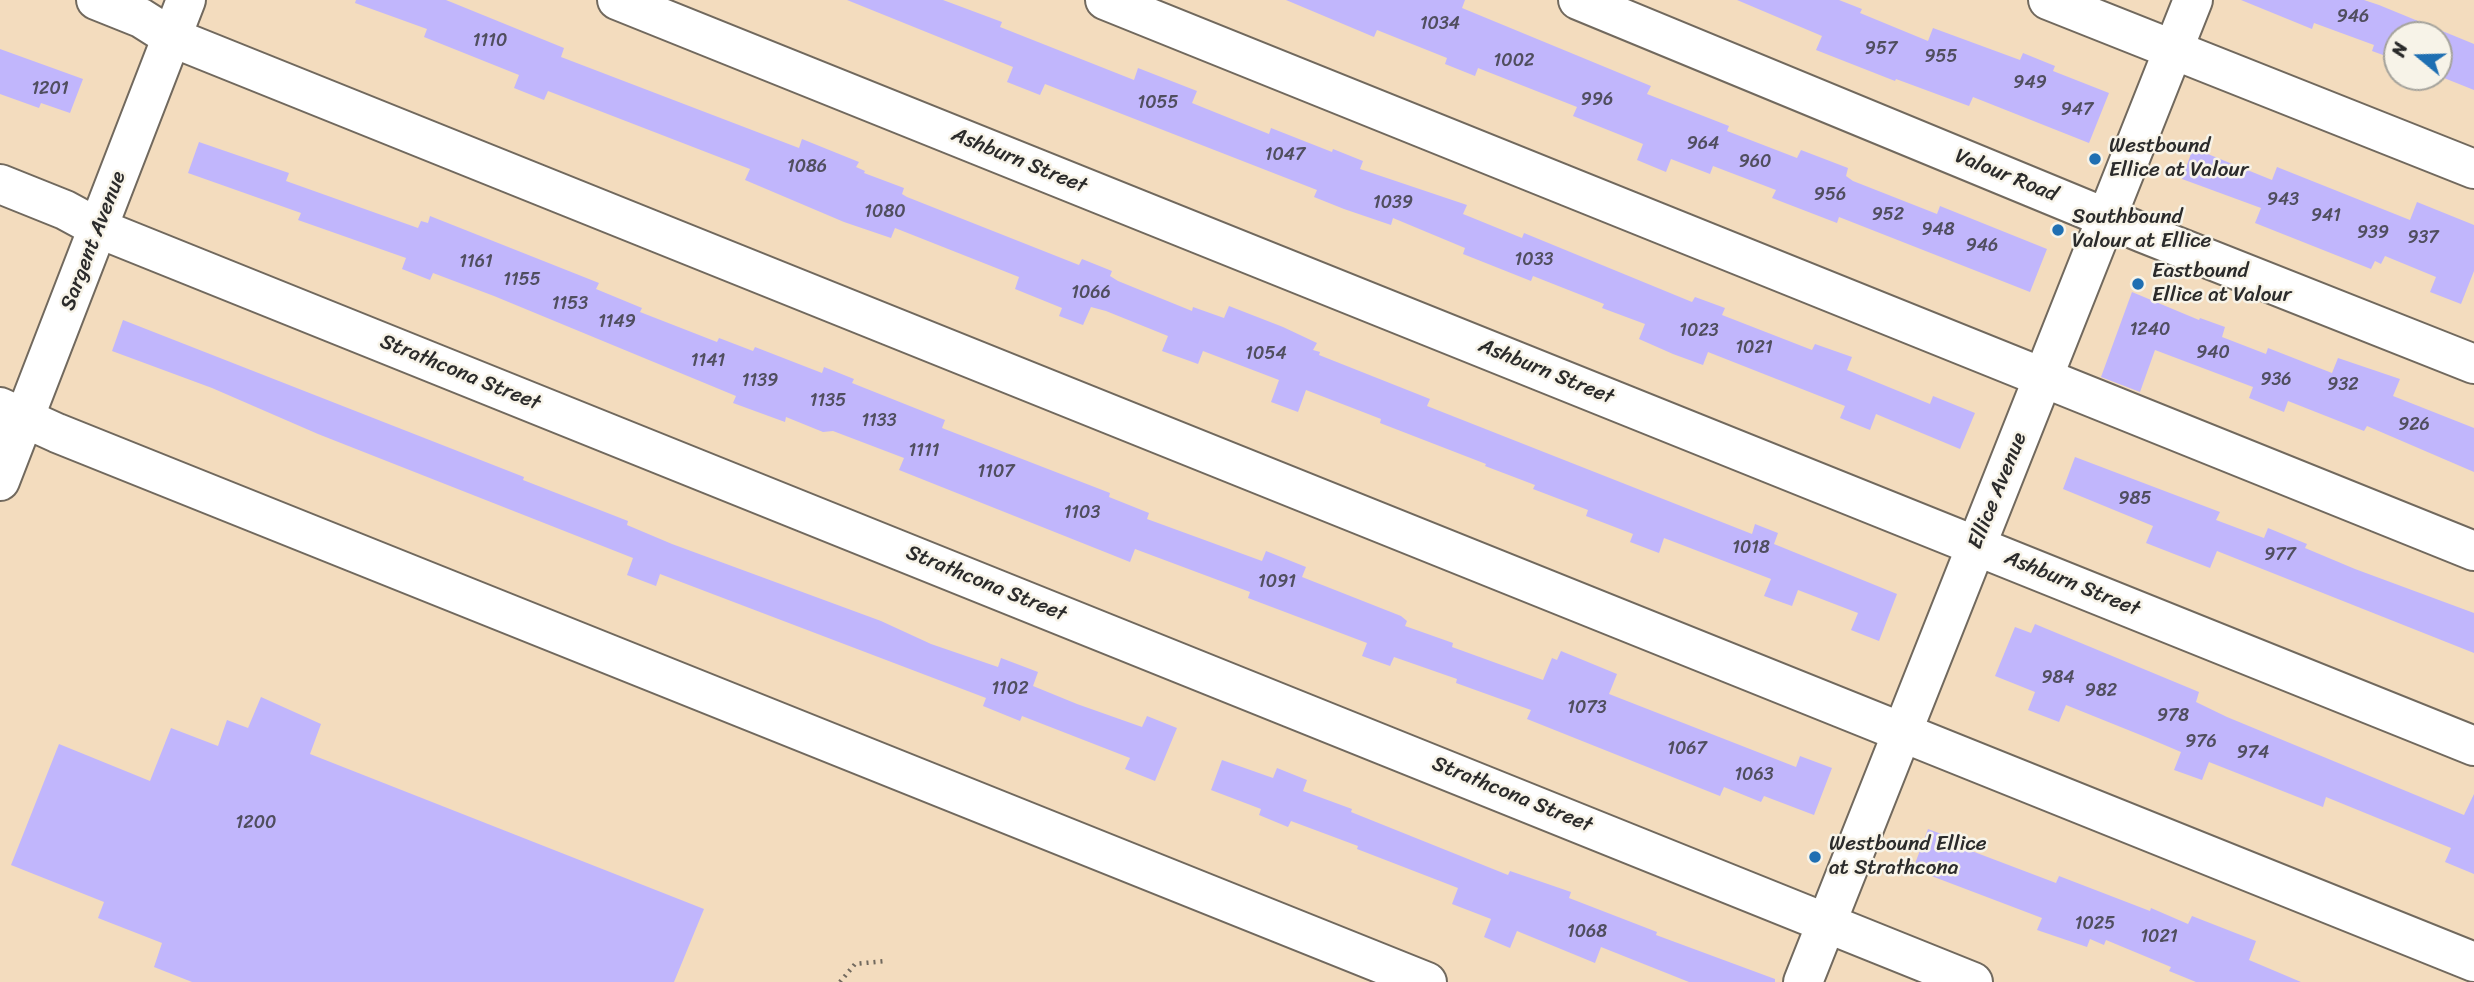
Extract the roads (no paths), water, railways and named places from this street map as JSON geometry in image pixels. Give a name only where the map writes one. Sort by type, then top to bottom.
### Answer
[{"type":"street","points":[[96,0],[141,18],[171,37],[2474,962]]},
{"type":"street","name":"Sargent Avenue","points":[[0,481],[12,413],[100,229],[186,0]]},
{"type":"street","name":"Ashburn Street","points":[[617,0],[2474,746]]},
{"type":"street","points":[[1105,0],[2474,551]]},
{"type":"street","name":"Valour Road","points":[[1578,0],[2108,218],[2474,364]]},
{"type":"street","points":[[2048,0],[2474,169]]},
{"type":"street","name":"Ellice Avenue","points":[[1803,982],[2193,0]]},
{"type":"street","name":"Strathcona Street","points":[[0,184],[100,229],[1973,982]]},
{"type":"street","points":[[12,413],[1427,982]]},
{"type":"place","name":"Westbound Ellice at Valour","points":[[2095,159]]},
{"type":"place","name":"Southbound Valour at Ellice","points":[[2058,230]]},
{"type":"place","name":"Eastbound Ellice at Valour","points":[[2138,284]]},
{"type":"place","name":"Westbound Ellice at Strathcona","points":[[1815,857]]}]
